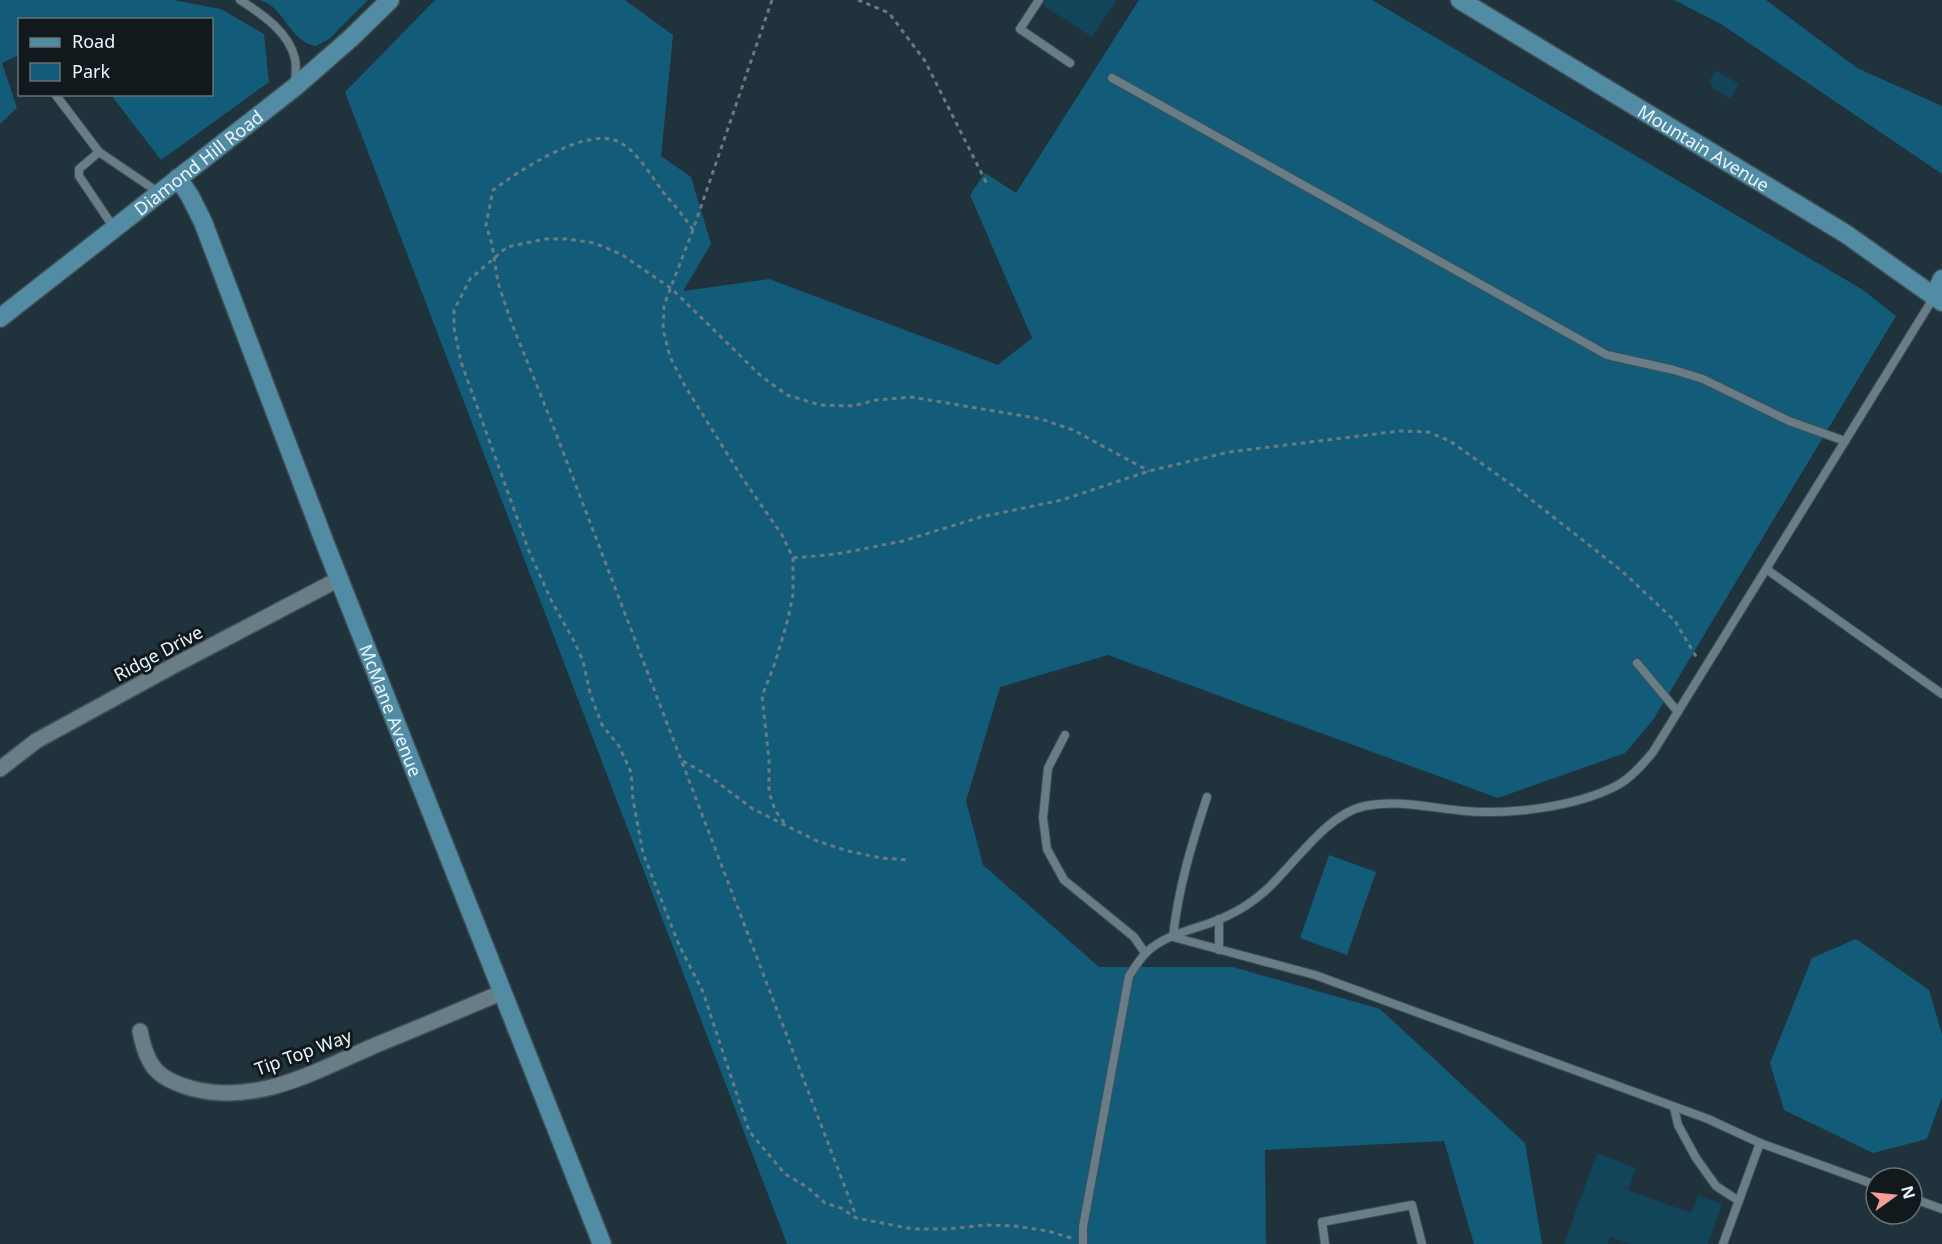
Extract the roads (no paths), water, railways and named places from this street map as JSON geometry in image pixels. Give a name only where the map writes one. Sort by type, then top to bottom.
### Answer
[{"type":"street","name":"Diamond Hill Road","points":[[0,318],[295,87],[390,0]]},
{"type":"street","name":"Mountain Avenue","points":[[1460,0],[1846,234],[1938,299]]},
{"type":"street","name":"McMane Avenue","points":[[178,178],[203,222],[339,579],[602,1244]]},
{"type":"street","points":[[1938,299],[1942,279]]},
{"type":"street","name":"Ridge Drive","points":[[0,769],[36,741],[339,579]]},
{"type":"street","name":"Tip Top Way","points":[[140,1030],[144,1052],[160,1075],[173,1082],[202,1091],[241,1093],[282,1085],[502,992]]},
{"type":"lane","points":[[240,0],[270,22],[287,41],[296,61],[295,87]]},
{"type":"lane","points":[[1039,0],[1020,28],[1070,63]]},
{"type":"lane","points":[[1112,78],[1607,355],[1703,379],[1789,421],[1845,441]]},
{"type":"lane","points":[[57,96],[99,152],[159,193]]},
{"type":"lane","points":[[99,152],[78,169],[79,176],[114,228]]},
{"type":"lane","points":[[1082,1243],[1129,976],[1145,953],[1161,941],[1228,916],[1265,891],[1323,831],[1344,815],[1361,807],[1383,802],[1491,812],[1542,807],[1594,795],[1617,786],[1637,770],[1653,752],[1845,441],[1938,299]]},
{"type":"lane","points":[[1766,569],[1942,694]]},
{"type":"lane","points":[[1637,663],[1678,712]]},
{"type":"lane","points":[[1065,735],[1048,768],[1043,818],[1047,849],[1064,880],[1134,937],[1145,953]]},
{"type":"lane","points":[[1173,937],[1188,852],[1207,797]]},
{"type":"lane","points":[[1219,920],[1219,950]]},
{"type":"lane","points":[[1173,937],[1315,975],[1708,1119],[1760,1143],[1864,1181]]},
{"type":"lane","points":[[1674,1107],[1677,1125],[1696,1158],[1716,1186],[1739,1201]]},
{"type":"lane","points":[[1723,1244],[1760,1143]]},
{"type":"lane","points":[[1924,1202],[1942,1209]]},
{"type":"lane","points":[[1325,1244],[1322,1222],[1412,1205],[1422,1244]]}]
